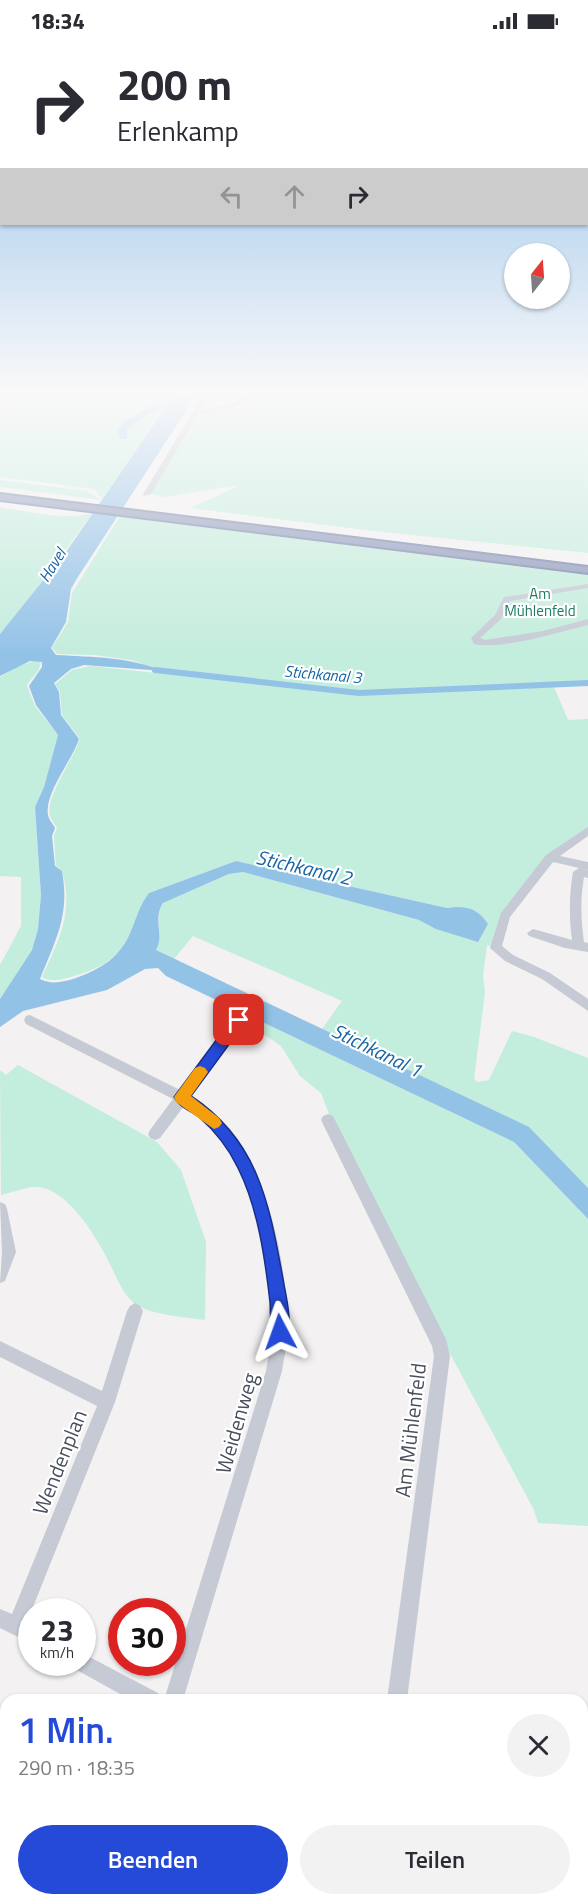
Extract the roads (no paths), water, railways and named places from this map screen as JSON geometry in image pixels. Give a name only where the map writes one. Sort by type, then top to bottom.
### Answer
[{"type":"highway","points":[[0,491],[86,505]]},
{"type":"highway","points":[[0,497],[131,510],[588,564]]},
{"type":"highway","points":[[131,510],[588,570]]},
{"type":"street","points":[[147,494],[155,481]]},
{"type":"street","points":[[588,586],[507,599],[504,610],[497,619],[476,638],[477,642],[485,643],[544,634],[588,622]]},
{"type":"street","points":[[588,831],[550,858],[505,916],[496,948],[509,958],[546,976],[588,1005]]},
{"type":"street","points":[[550,858],[588,866]]},
{"type":"street","points":[[533,933],[565,944],[583,946],[574,922],[574,898],[579,872],[588,874]]},
{"type":"street","points":[[574,922],[588,925]]},
{"type":"street","name":"Weidenweg","points":[[30,1020],[182,1097],[204,1113],[226,1135],[245,1166],[263,1214],[278,1302],[280,1332],[274,1371],[175,1694]]},
{"type":"street","points":[[155,1134],[239,1020]]},
{"type":"street","name":"Am Mühlenfeld","points":[[328,1120],[440,1345],[442,1356],[398,1694]]},
{"type":"street","points":[[0,1209],[9,1247],[8,1258],[2,1272]]},
{"type":"street","name":"Wendenplan","points":[[16,1627],[107,1402],[135,1311]]},
{"type":"street","points":[[0,1349],[107,1402]]},
{"type":"street","points":[[96,1670],[140,1694]]},
{"type":"water","points":[[115,481],[140,481],[71,589],[66,622],[51,648],[56,655],[124,660],[164,671],[84,665],[71,669],[54,683],[59,692],[61,715],[79,739],[54,787],[48,806],[49,817],[55,828],[52,836],[55,866],[62,871],[64,901],[60,926],[40,979],[53,982],[67,981],[102,966],[122,948],[140,907],[149,893],[236,861],[447,908],[460,907],[475,911],[488,924],[478,942],[436,929],[419,920],[243,872],[229,874],[163,903],[159,916],[159,938],[156,950],[529,1127],[588,1188],[588,1219],[514,1142],[166,976],[158,968],[145,969],[107,990],[23,1011],[0,1027],[0,999],[32,950],[38,929],[41,895],[35,807],[44,787],[58,735],[36,705],[29,686],[42,667],[42,662],[30,661],[0,676],[0,634],[66,552]]},
{"type":"waterway","name":"Stichkanal 3","points":[[155,670],[359,693],[588,683]]},
{"type":"water label","name":"Havel","points":[[52,565]]},
{"type":"water label","name":"Stichkanal 2","points":[[304,867]]},
{"type":"water label","name":"Stichkanal 1","points":[[377,1050]]}]
